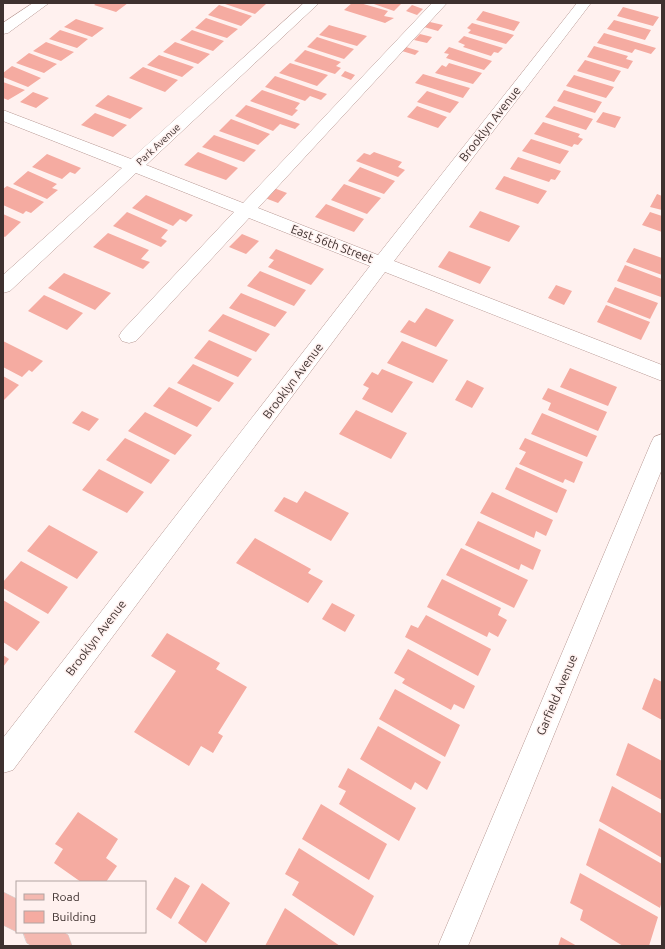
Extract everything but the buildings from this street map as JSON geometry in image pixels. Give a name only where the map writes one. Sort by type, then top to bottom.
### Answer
[{"type":"main road","points":[[3,907],[16,916]]},
{"type":"main road","points":[[39,933],[57,946]]},
{"type":"street","points":[[3,30],[42,3]]},
{"type":"street","name":"Park Avenue","points":[[3,286],[312,3]]},
{"type":"street","points":[[129,336],[245,210],[253,204],[440,3]]},
{"type":"street","name":"Brooklyn Avenue","points":[[3,760],[382,263],[584,3]]},
{"type":"street","name":"East 56th Street","points":[[3,114],[662,373]]},
{"type":"street","name":"Garfield Avenue","points":[[453,946],[662,443]]}]
